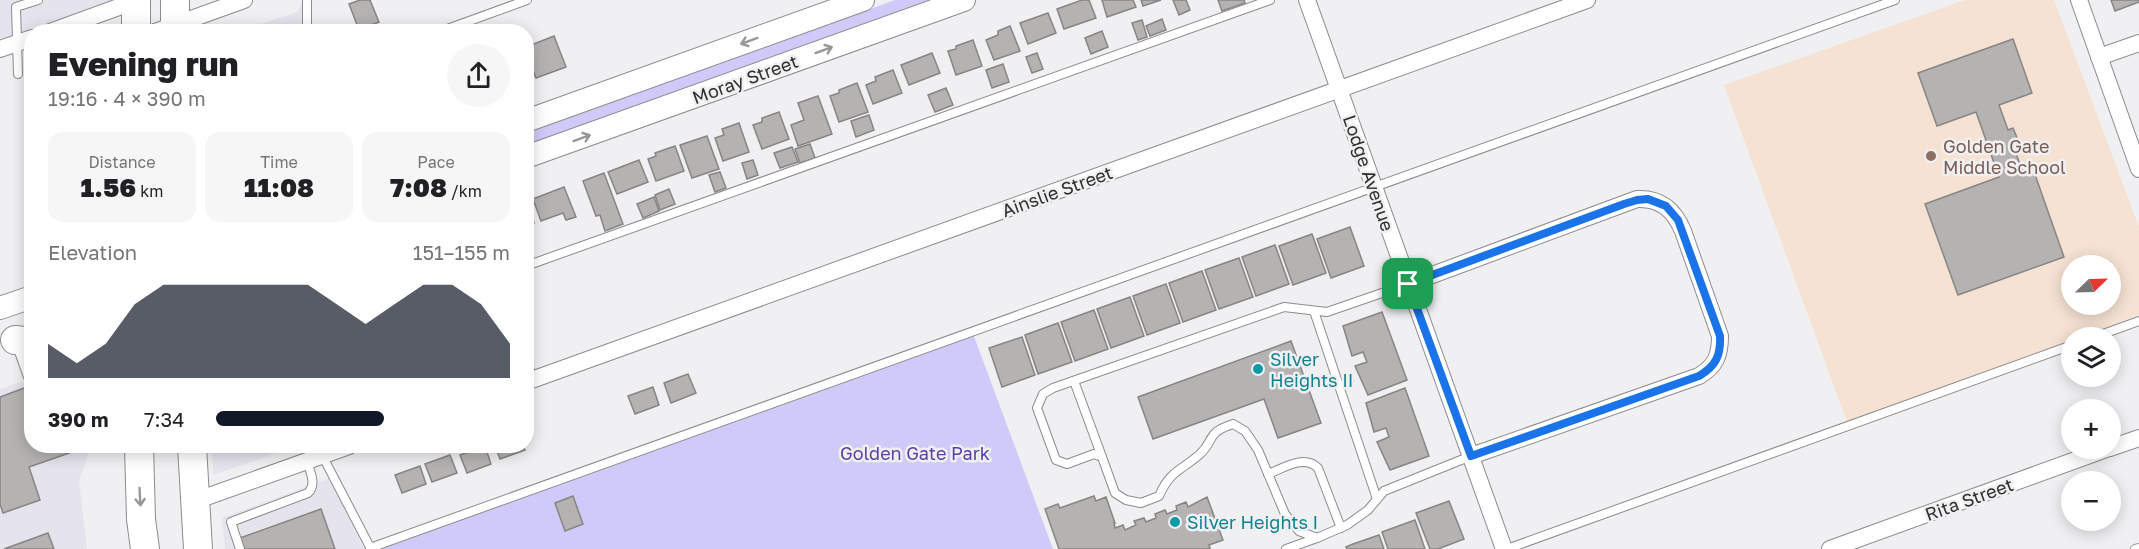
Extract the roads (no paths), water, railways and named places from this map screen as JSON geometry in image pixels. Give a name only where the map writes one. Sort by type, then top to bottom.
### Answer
[{"type":"highway","points":[[136,24],[137,0]]},
{"type":"highway","points":[[139,453],[141,519],[145,549]]},
{"type":"highway","points":[[192,453],[198,549]]},
{"type":"main road","name":"Moray Street","points":[[534,118],[863,0]]},
{"type":"main road","name":"Moray Street","points":[[534,154],[964,0]]},
{"type":"main road","points":[[0,308],[24,300]]},
{"type":"street","points":[[72,24],[137,0]]},
{"type":"street","points":[[170,22],[244,0]]},
{"type":"street","name":"Lodge Avenue","points":[[1307,0],[1505,549]]},
{"type":"street","name":"Ainslie Street","points":[[534,379],[1587,0]]},
{"type":"street","points":[[2079,0],[2139,169]]},
{"type":"street","points":[[0,49],[24,41]]},
{"type":"street","points":[[2099,57],[2139,43]]},
{"type":"street","points":[[1408,284],[1637,200],[1653,201],[1666,206],[1673,212],[1695,265],[1720,336],[1717,362],[1710,370],[1699,376],[1471,456]]},
{"type":"street","name":"Rita Street","points":[[2121,444],[2139,438]]},
{"type":"street","points":[[195,501],[329,453]]},
{"type":"street","name":"Rita Street","points":[[1830,549],[2080,459]]},
{"type":"lane","points":[[18,74],[24,41],[16,3],[38,0]]},
{"type":"lane","points":[[307,0],[307,24]]},
{"type":"lane","points":[[461,24],[527,0]]},
{"type":"lane","points":[[534,263],[1270,0]]},
{"type":"lane","points":[[315,458],[371,549],[1895,0]]},
{"type":"lane","points":[[1102,457],[1094,454],[1067,464],[1056,460],[1037,408],[1042,394],[1053,388],[1284,307],[1327,312],[1408,284]]},
{"type":"lane","points":[[1314,311],[1377,499]]},
{"type":"lane","points":[[2121,328],[2139,321]]},
{"type":"lane","points":[[20,340],[24,358]]},
{"type":"lane","points":[[1505,549],[2061,349]]},
{"type":"lane","points":[[1074,381],[1115,493],[1126,500],[1141,503],[1159,496],[1166,480],[1201,453],[1210,437],[1221,428],[1233,424],[1245,431],[1258,450],[1285,514],[1299,531],[1317,538]]},
{"type":"lane","points":[[1287,549],[1341,528],[1368,510],[1384,491],[1471,456]]},
{"type":"lane","points":[[240,549],[231,522],[308,493],[312,489],[315,458]]},
{"type":"lane","points":[[1268,474],[1304,461],[1312,462],[1318,468],[1341,528]]},
{"type":"place","name":"Golden Gate Middle School","points":[[1931,156]]},
{"type":"place","name":"Silver Heights II","points":[[1258,369]]},
{"type":"place","name":"Silver Heights I","points":[[1175,522]]},
{"type":"park label","name":"Golden Gate Park","points":[[915,453]]}]
